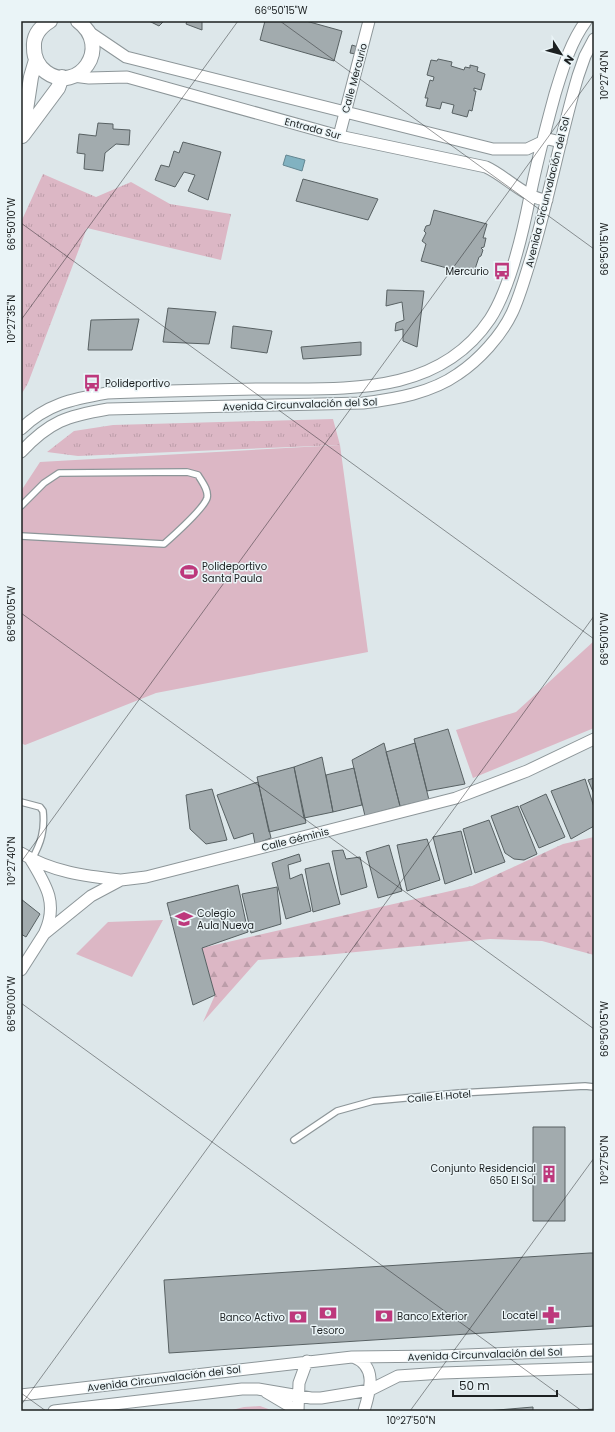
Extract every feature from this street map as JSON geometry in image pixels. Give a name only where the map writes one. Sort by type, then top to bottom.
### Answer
[{"type":"street","points":[[22,138],[31,76],[36,60],[34,44],[40,29],[50,21]]},
{"type":"street","name":"Calle Mercurio","points":[[339,136],[369,21]]},
{"type":"street","name":"Avenida Circunvalación del Sol","points":[[21,429],[40,413],[57,404],[75,398],[107,393],[362,387],[405,379],[432,369],[449,360],[464,348],[489,320],[497,306],[510,274],[542,142],[569,49],[586,21]]},
{"type":"street","points":[[22,138],[58,88],[68,77],[80,72],[90,61],[93,47],[84,25]]},
{"type":"street","points":[[84,25],[126,57],[493,149],[527,149],[548,139],[561,142]]},
{"type":"street","name":"Avenida Circunvalación del Sol","points":[[21,452],[33,439],[53,424],[63,419],[93,412],[116,409],[364,403],[390,400],[417,393],[458,374],[475,360],[502,330],[519,296],[547,200],[578,76],[585,56],[594,39]]},
{"type":"street","points":[[36,60],[44,70],[55,76],[68,77]]},
{"type":"street","name":"Entrada Sur","points":[[68,77],[127,77],[339,136],[486,167],[496,172],[530,196],[547,200]]},
{"type":"street","name":"Calle Géminis","points":[[21,970],[44,934],[90,896],[121,880],[146,877],[456,798],[527,771],[594,740]]},
{"type":"street","points":[[21,853],[31,860],[60,871],[121,880]]},
{"type":"street","points":[[31,860],[50,897],[52,908],[51,919],[44,934]]},
{"type":"street","name":"Avenida Circunvalación del Sol","points":[[21,1395],[352,1357],[441,1356],[594,1350]]},
{"type":"street","points":[[352,1357],[364,1362],[368,1367],[370,1390],[364,1411]]},
{"type":"street","points":[[258,1388],[298,1411],[299,1383],[307,1361]]},
{"type":"street","name":"Avenida Circunvalación del Sol","points":[[54,1411],[242,1388],[258,1388],[321,1398],[370,1390],[398,1376],[442,1372],[594,1368]]},
{"type":"lane","points":[[21,506],[44,483],[59,473],[187,472],[198,476],[207,490],[207,499],[164,544],[21,536]]},
{"type":"lane","points":[[21,802],[40,807],[43,811],[43,833],[39,847],[31,860]]},
{"type":"lane","name":"Calle El Hotel","points":[[294,1140],[337,1111],[373,1101],[459,1093],[585,1086],[594,1087]]},
{"type":"green space","points":[[43,174],[96,197],[131,182],[170,204],[231,214],[221,260],[87,228],[28,383],[21,395],[21,222]]},
{"type":"green space","points":[[333,419],[340,445],[78,456],[47,452],[74,431],[113,425]]},
{"type":"green space","name":"Polideportivo Santa Paula","points":[[340,445],[368,652],[156,693],[25,745],[21,743],[21,491],[40,462]]},
{"type":"green space","points":[[594,641],[594,728],[473,778],[456,730],[516,712]]},
{"type":"green space","points":[[594,837],[594,955],[542,941],[490,939],[258,960],[203,1022],[215,995],[202,948],[472,886],[563,844]]},
{"type":"green space","points":[[163,920],[132,977],[76,954],[108,922]]},
{"type":"green space","points":[[260,1406],[274,1411],[228,1411],[244,1407]]},
{"type":"water","points":[[286,155],[305,160],[302,171],[283,165]]},
{"type":"building","points":[[149,21],[164,21],[159,26]]},
{"type":"building","points":[[187,21],[202,21],[202,30],[186,24]]},
{"type":"building","points":[[265,21],[306,21],[342,31],[334,61],[260,40]]},
{"type":"building","points":[[352,45],[358,47],[356,54],[350,53]]},
{"type":"building","points":[[438,59],[452,62],[451,66],[464,70],[465,67],[470,68],[470,65],[478,67],[477,71],[485,74],[481,90],[474,88],[474,91],[476,91],[472,111],[469,110],[467,117],[452,113],[454,105],[442,102],[440,109],[426,106],[428,98],[425,98],[430,80],[433,81],[434,77],[427,75],[431,60],[437,61]]},
{"type":"building","points":[[98,123],[113,124],[113,129],[130,130],[129,145],[116,144],[105,153],[103,171],[84,169],[85,154],[77,153],[79,134],[96,136]]},
{"type":"building","points":[[183,142],[221,152],[208,200],[188,191],[195,175],[184,172],[175,187],[155,180],[161,165],[169,167],[174,151],[179,153]]},
{"type":"building","points":[[303,179],[378,199],[368,220],[296,201]]},
{"type":"building","points":[[434,210],[487,224],[483,238],[486,238],[484,247],[481,248],[483,250],[473,275],[421,261],[426,244],[422,241],[426,233],[424,231],[426,226],[430,225]]},
{"type":"building","points":[[387,290],[424,291],[417,347],[403,341],[403,329],[395,331],[396,323],[404,320],[402,302],[386,306]]},
{"type":"building","points":[[168,308],[216,312],[209,344],[163,342]]},
{"type":"building","points":[[139,319],[132,350],[88,350],[91,320]]},
{"type":"building","points":[[233,326],[272,331],[267,353],[231,348]]},
{"type":"building","points":[[361,342],[361,355],[303,359],[301,347]]},
{"type":"building","points":[[448,729],[465,784],[427,791],[414,739]]},
{"type":"building","points":[[384,743],[400,806],[365,816],[352,760]]},
{"type":"building","points":[[415,743],[429,800],[400,806],[386,752]]},
{"type":"building","points":[[322,757],[333,812],[304,818],[294,767]]},
{"type":"building","points":[[294,767],[306,823],[269,832],[257,777]]},
{"type":"building","points":[[354,768],[362,805],[333,812],[326,775]]},
{"type":"building","points":[[594,778],[594,794],[588,780]]},
{"type":"building","points":[[585,779],[594,807],[594,826],[571,839],[551,791]]},
{"type":"building","points":[[258,782],[271,838],[255,844],[253,833],[234,839],[217,795]]},
{"type":"building","points":[[212,789],[227,840],[206,844],[190,829],[186,795]]},
{"type":"building","points":[[546,794],[565,837],[539,848],[520,806]]},
{"type":"building","points":[[518,806],[537,854],[524,860],[514,859],[505,853],[491,816]]},
{"type":"building","points":[[489,820],[505,862],[475,873],[463,829]]},
{"type":"building","points":[[461,831],[472,874],[445,884],[433,837]]},
{"type":"building","points":[[427,839],[440,880],[407,891],[397,845]]},
{"type":"building","points":[[389,845],[402,891],[378,898],[366,852]]},
{"type":"building","points":[[343,850],[346,859],[360,857],[367,887],[341,895],[332,851]]},
{"type":"building","points":[[299,854],[301,861],[288,865],[290,879],[302,874],[311,911],[286,919],[272,863]]},
{"type":"building","points":[[329,863],[340,904],[313,912],[305,869]]},
{"type":"building","points":[[238,885],[248,932],[202,948],[215,995],[193,1005],[167,903]]},
{"type":"building","points":[[277,887],[281,924],[251,933],[242,894]]},
{"type":"building","points":[[21,899],[40,914],[26,937],[21,934]]},
{"type":"building","name":"Conjunto Residencial 650 El Sol","points":[[533,1127],[565,1127],[565,1221],[533,1221]]},
{"type":"building","points":[[594,1253],[594,1326],[169,1353],[164,1280]]},
{"type":"building","points":[[533,1407],[533,1411],[486,1411]]},
{"type":"building","points":[[594,1409],[594,1411],[567,1411]]},
{"type":"place","name":"Mercurio","points":[[502,271]]},
{"type":"place","name":"Polideportivo","points":[[92,383]]},
{"type":"place","name":"Polideportivo Santa Paula","points":[[189,572]]},
{"type":"place","name":"Colegio Aula Nueva","points":[[184,919]]},
{"type":"place","name":"Conjunto Residencial 650 El Sol","points":[[549,1174]]},
{"type":"place","name":"Tesoro","points":[[328,1313]]},
{"type":"place","name":"Locatel","points":[[551,1315]]},
{"type":"place","name":"Banco Exterior","points":[[384,1316]]},
{"type":"place","name":"Banco Activo","points":[[298,1317]]}]
